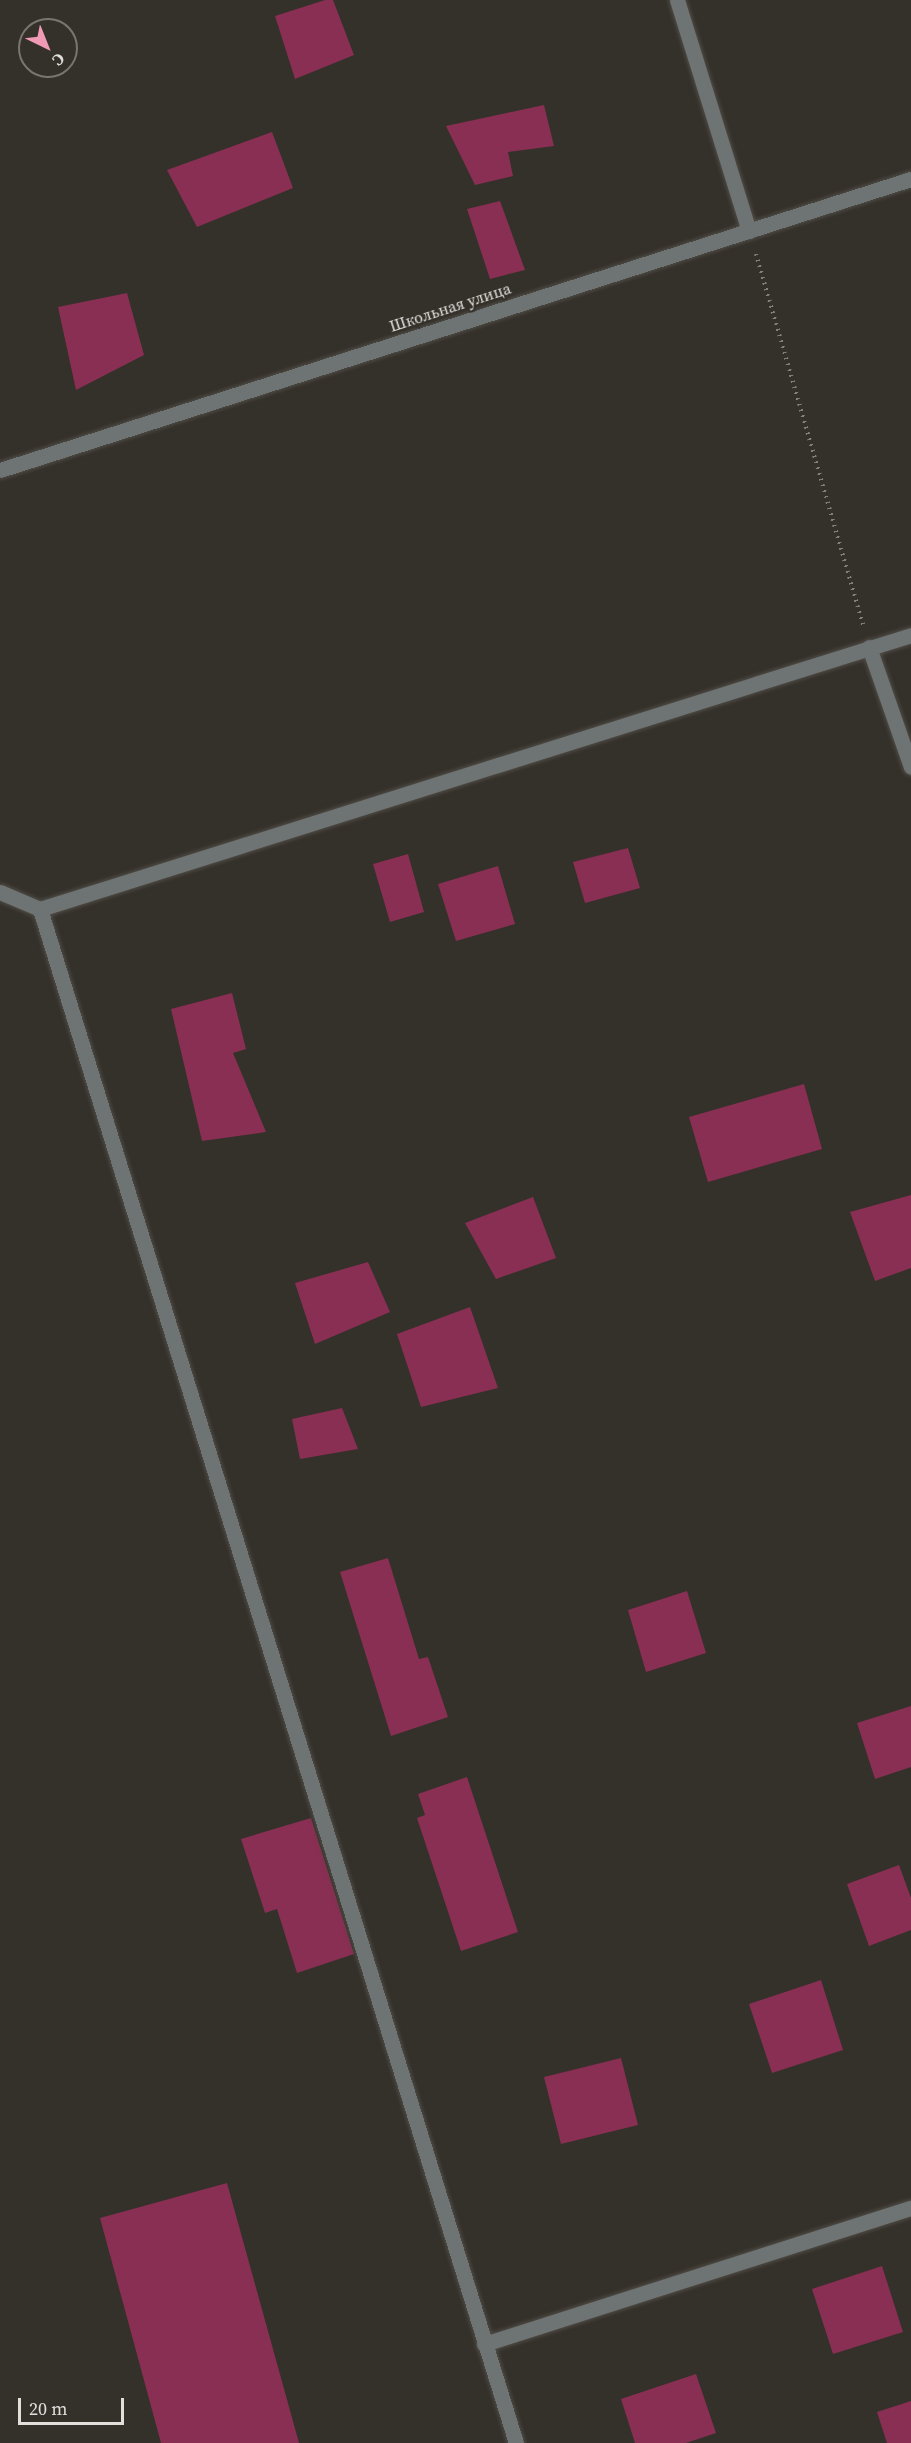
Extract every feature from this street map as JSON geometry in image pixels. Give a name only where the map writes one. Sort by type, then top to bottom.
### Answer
[{"type":"street","points":[[677,0],[749,231]]},
{"type":"street","name":"Школьная улица","points":[[0,470],[911,179]]},
{"type":"street","points":[[0,892],[40,909],[911,635]]},
{"type":"street","points":[[870,647],[911,766]]},
{"type":"street","points":[[40,909],[516,2443]]},
{"type":"street","points":[[484,2344],[911,2208]]},
{"type":"path","points":[[749,231],[870,647]]},
{"type":"building","points":[[325,0],[333,0],[354,55],[295,79],[275,16]]},
{"type":"building","points":[[544,105],[554,146],[508,152],[513,176],[475,185],[446,126]]},
{"type":"building","points":[[272,132],[293,188],[197,227],[167,170]]},
{"type":"building","points":[[500,201],[525,270],[490,279],[467,209]]},
{"type":"building","points":[[127,293],[144,355],[76,390],[58,307]]},
{"type":"building","points":[[628,848],[640,888],[585,903],[573,862]]},
{"type":"building","points":[[408,854],[424,912],[390,922],[373,864]]},
{"type":"building","points":[[498,866],[515,924],[456,941],[438,884]]},
{"type":"building","points":[[232,993],[246,1049],[233,1053],[266,1132],[202,1141],[171,1009]]},
{"type":"building","points":[[804,1084],[822,1149],[708,1182],[689,1117]]},
{"type":"building","points":[[911,1195],[911,1268],[875,1281],[850,1212]]},
{"type":"building","points":[[533,1197],[556,1258],[496,1279],[465,1223]]},
{"type":"building","points":[[368,1262],[390,1312],[315,1344],[295,1283]]},
{"type":"building","points":[[470,1307],[498,1388],[421,1407],[397,1334]]},
{"type":"building","points":[[342,1408],[358,1449],[300,1459],[292,1419]]},
{"type":"building","points":[[388,1558],[419,1659],[428,1657],[448,1717],[391,1736],[340,1572]]},
{"type":"building","points":[[687,1591],[706,1653],[646,1672],[628,1610]]},
{"type":"building","points":[[911,1706],[911,1767],[875,1779],[857,1723]]},
{"type":"building","points":[[467,1777],[518,1932],[461,1951],[417,1818],[425,1815],[418,1794]]},
{"type":"building","points":[[311,1818],[354,1954],[297,1973],[277,1909],[265,1913],[241,1839]]},
{"type":"building","points":[[899,1865],[911,1898],[911,1930],[869,1946],[847,1884]]},
{"type":"building","points":[[821,1980],[843,2050],[772,2073],[749,2004]]},
{"type":"building","points":[[621,2058],[638,2125],[561,2144],[544,2077]]},
{"type":"building","points":[[227,2183],[299,2443],[161,2443],[100,2218]]},
{"type":"building","points":[[882,2266],[903,2332],[833,2354],[812,2289]]},
{"type":"building","points":[[696,2374],[716,2433],[686,2443],[635,2443],[621,2399]]},
{"type":"building","points":[[911,2401],[911,2443],[887,2443],[877,2412]]}]
